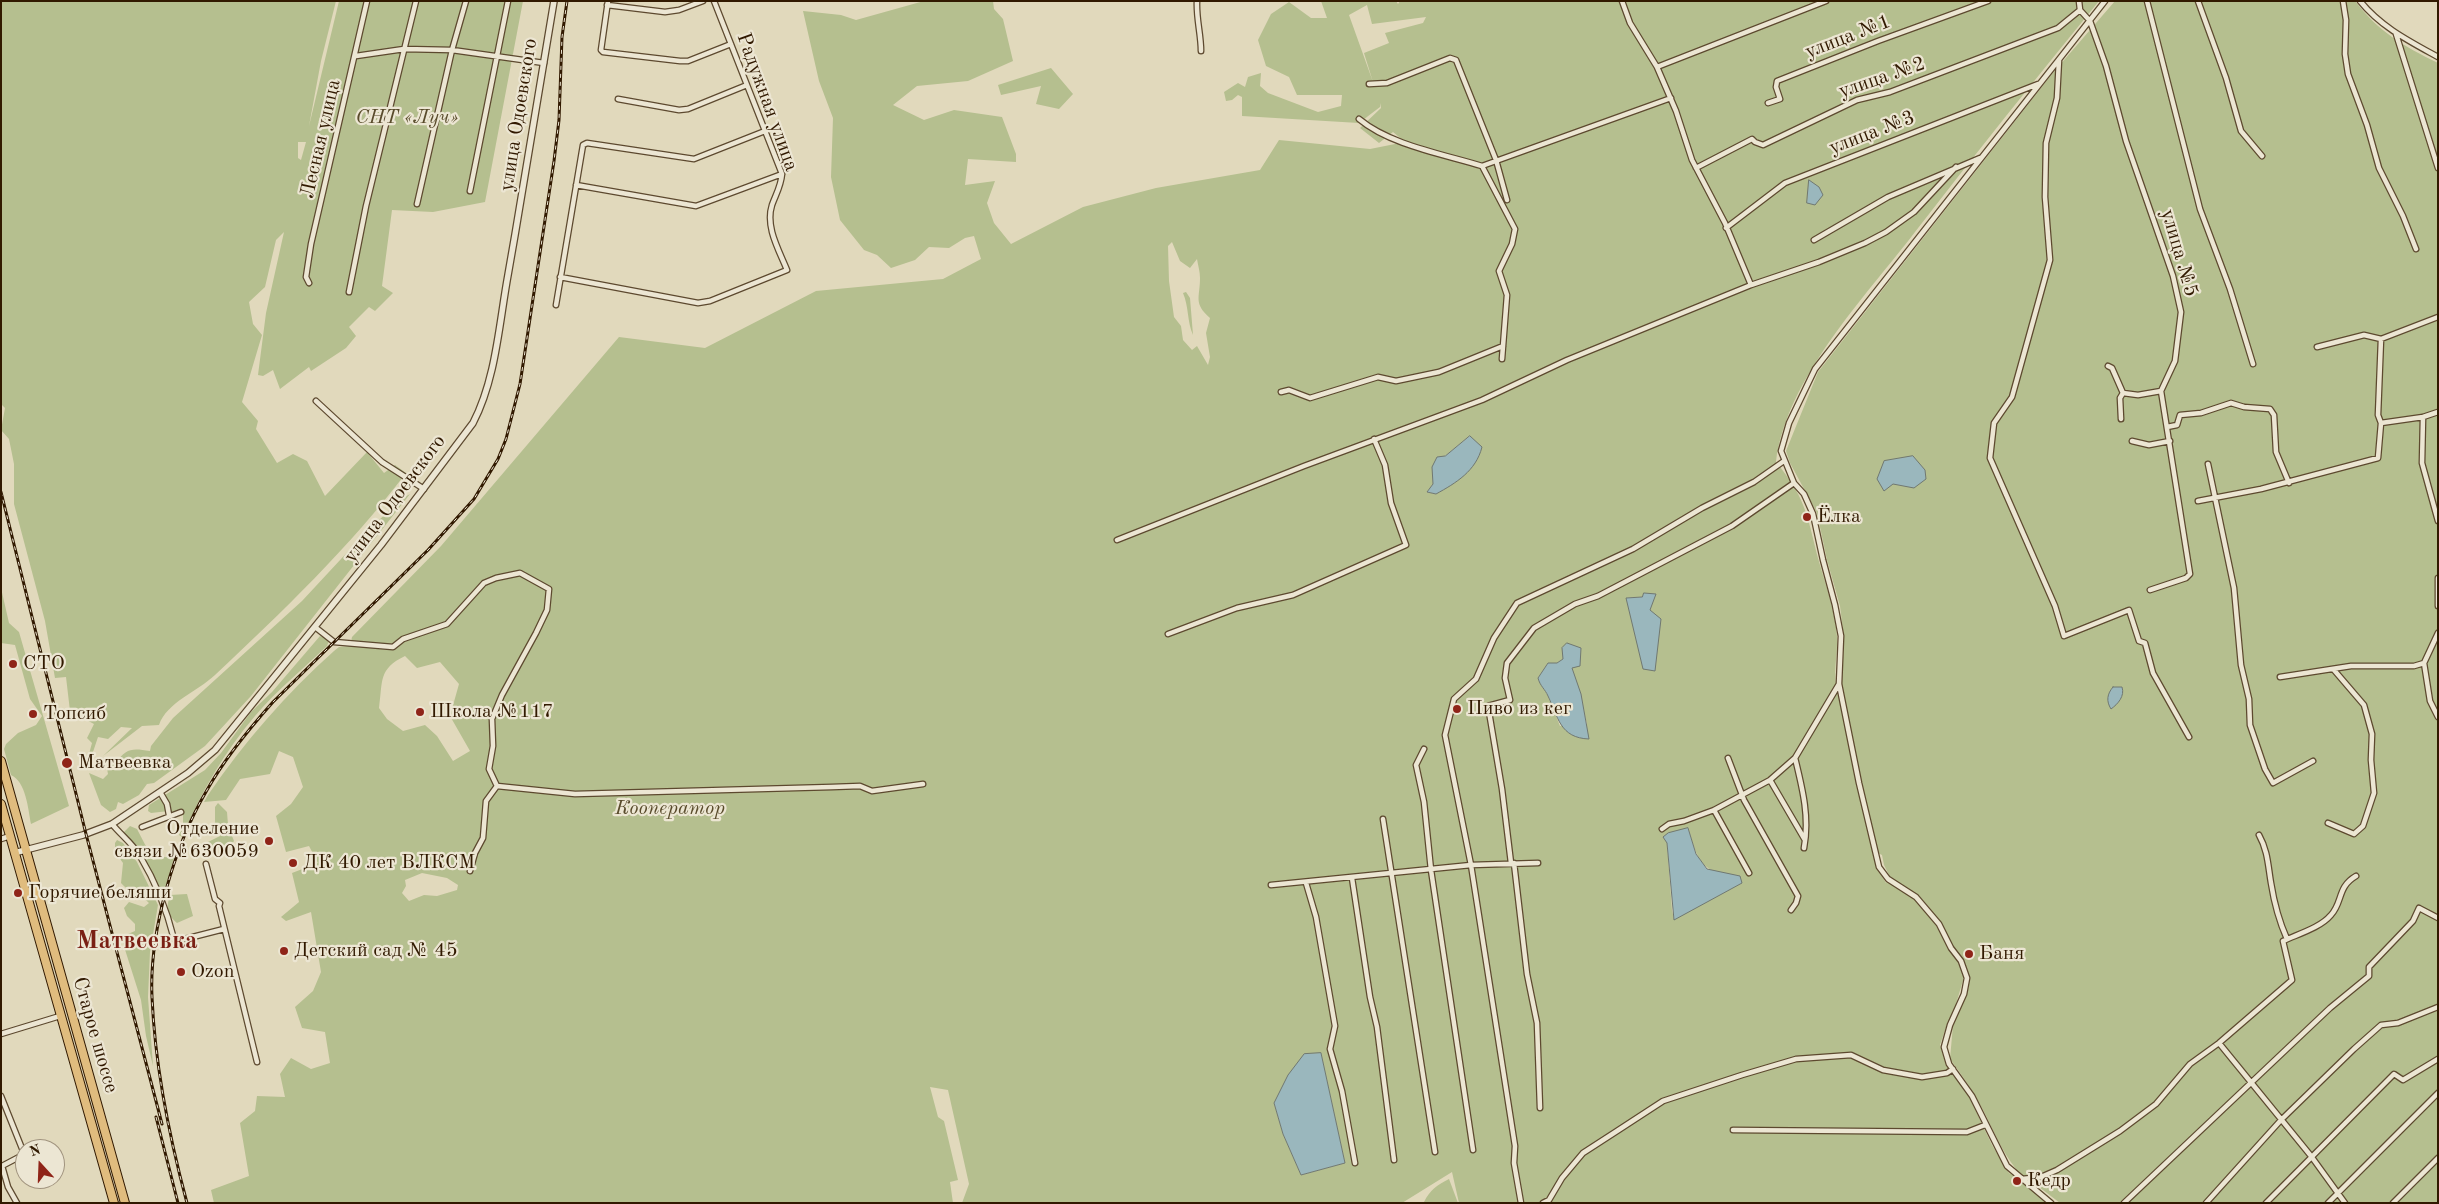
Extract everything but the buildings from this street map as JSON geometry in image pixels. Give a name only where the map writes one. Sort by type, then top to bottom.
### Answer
[{"type":"highway","name":"Старое шоссе","points":[[1,761],[125,1203]]},
{"type":"highway","name":"Старое шоссе","points":[[1,804],[114,1203]]},
{"type":"highway","points":[[60,1016],[72,1012]]},
{"type":"street","name":"Лесная улица","points":[[309,283],[306,277],[311,244],[356,56],[367,1]]},
{"type":"street","points":[[349,292],[366,206],[416,1]]},
{"type":"street","points":[[417,204],[452,50],[466,1]]},
{"type":"street","points":[[470,191],[508,1]]},
{"type":"street","name":"улица Одоевского","points":[[14,853],[84,835],[112,824],[188,773],[215,750],[424,489],[473,423],[485,392],[495,348],[554,1]]},
{"type":"street","points":[[703,1],[679,10],[665,12],[607,3],[601,50],[603,52],[688,61],[731,44]]},
{"type":"street","name":"Радужная улица","points":[[560,277],[698,302],[710,301],[788,270],[773,236],[770,222],[772,206],[781,185],[782,174],[714,1]]},
{"type":"street","points":[[1197,1],[1196,16],[1201,38],[1201,51]]},
{"type":"street","points":[[1622,1],[1630,23],[1657,67],[1671,98],[1696,168],[1752,285]]},
{"type":"street","points":[[1802,1],[1803,9]]},
{"type":"street","points":[[1657,67],[1762,28],[1803,9],[1826,1]]},
{"type":"street","name":"улица №1","points":[[1768,103],[1780,99],[1776,87],[1777,81],[1878,41],[1988,1]]},
{"type":"street","points":[[2079,1],[2080,10],[2090,21]]},
{"type":"street","points":[[2051,1203],[2007,1166],[1972,1096],[1952,1069],[1944,1047],[1950,1025],[1964,994],[1967,978],[1961,960],[1951,948],[1939,924],[1916,897],[1888,880],[1879,867],[1859,783],[1839,684],[1841,636],[1835,605],[1822,560],[1813,514],[1804,494],[1794,483],[1781,452],[1788,423],[1815,369],[2105,1]]},
{"type":"street","points":[[2147,1],[2200,208],[2230,288],[2253,364]]},
{"type":"street","points":[[2198,1],[2226,78],[2241,131],[2262,156]]},
{"type":"street","points":[[2344,1],[2346,20],[2344,54],[2348,74],[2367,125],[2380,168],[2416,248]]},
{"type":"street","points":[[2360,1],[2371,15],[2396,34],[2438,57]]},
{"type":"street","name":"улица №2","points":[[1696,168],[1752,139],[1763,145],[1857,100],[1890,92],[2058,28],[2080,10]]},
{"type":"street","name":"улица №5","points":[[2090,21],[2106,66],[2126,141],[2173,276],[2181,312],[2175,361],[2161,391]]},
{"type":"street","points":[[2396,34],[2438,168]]},
{"type":"street","points":[[356,56],[404,49],[452,50],[544,63]]},
{"type":"street","points":[[1369,84],[1388,83],[1450,58],[1456,60],[1496,160],[1507,200]]},
{"type":"street","points":[[2059,59],[2057,98],[2046,143],[2046,197],[2050,260],[2012,397],[1994,423],[1990,458],[2054,606],[2064,636],[2129,610],[2140,641],[2145,643],[2153,673],[2189,737]]},
{"type":"street","name":"улица №3","points":[[1726,228],[1785,183],[2040,83]]},
{"type":"street","points":[[618,98],[679,110],[688,109],[747,85]]},
{"type":"street","points":[[1359,119],[1373,131],[1390,138],[1482,166],[1671,98]]},
{"type":"street","points":[[556,305],[583,145],[588,143],[694,159],[765,131]]},
{"type":"street","points":[[1814,240],[1888,197],[1981,158]]},
{"type":"street","points":[[1482,166],[1514,229],[1512,244],[1499,271],[1507,295],[1502,359]]},
{"type":"street","points":[[1117,540],[1374,439],[1482,400],[1567,360],[1752,285],[1819,262],[1886,232],[1914,212],[1956,167]]},
{"type":"street","points":[[576,185],[696,206],[782,174]]},
{"type":"street","points":[[2317,347],[2364,335],[2381,339],[2438,317]]},
{"type":"street","points":[[2198,501],[2216,499],[2289,483],[2378,458],[2381,423],[2378,415],[2381,339]]},
{"type":"street","points":[[1281,392],[1289,390],[1310,398],[1378,377],[1396,380],[1439,372],[1503,346]]},
{"type":"street","points":[[2108,366],[2112,368],[2123,393]]},
{"type":"street","points":[[2123,393],[2138,396],[2161,391],[2190,574],[2186,578],[2150,590]]},
{"type":"street","points":[[2121,418],[2120,398],[2123,393]]},
{"type":"street","points":[[316,401],[382,462],[424,489]]},
{"type":"street","points":[[2167,427],[2178,425],[2180,415],[2201,413],[2231,403],[2244,408],[2270,409],[2274,415],[2276,452],[2289,483]]},
{"type":"street","points":[[2381,423],[2423,417],[2438,412]]},
{"type":"street","points":[[2423,417],[2422,463],[2438,521]]},
{"type":"street","points":[[1168,634],[1237,608],[1293,595],[1406,545],[1392,503],[1385,465],[1374,439]]},
{"type":"street","points":[[2132,441],[2149,445],[2170,440]]},
{"type":"street","points":[[1521,1203],[1514,1162],[1515,1146],[1471,865],[1445,734],[1454,699],[1476,680],[1494,638],[1517,603],[1633,549],[1702,508],[1754,482],[1784,461]]},
{"type":"street","points":[[2208,464],[2234,588],[2241,665],[2249,699],[2250,724],[2265,769],[2273,783],[2313,761]]},
{"type":"street","points":[[1540,1108],[1537,1023],[1527,974],[1502,789],[1488,706],[1510,700],[1505,678],[1507,663],[1534,628],[1575,604],[1598,596],[1732,526],[1794,483]]},
{"type":"street","points":[[315,627],[334,642],[393,647],[403,639],[448,624],[484,583],[496,578],[520,573],[549,589],[547,610],[544,618],[492,719],[492,746],[489,770],[497,786]]},
{"type":"street","points":[[2438,578],[2438,606]]},
{"type":"street","points":[[2438,633],[2424,663],[2430,700],[2438,717]]},
{"type":"street","points":[[2280,677],[2351,666],[2414,666],[2424,663]]},
{"type":"street","points":[[2328,823],[2354,834],[2363,826],[2374,793],[2371,760],[2372,734],[2368,713],[2334,670]]},
{"type":"street","points":[[1662,829],[1669,824],[1684,821],[1714,810],[1770,780],[1795,758],[1839,684]]},
{"type":"street","points":[[1424,749],[1416,765],[1424,802],[1431,870],[1473,1150]]},
{"type":"street","points":[[1728,758],[1742,794],[1798,896],[1791,910]]},
{"type":"street","points":[[1795,758],[1804,794],[1807,834],[1804,848]]},
{"type":"street","points":[[1770,780],[1806,840]]},
{"type":"street","points":[[497,786],[575,794],[848,786],[860,786],[872,791],[923,784]]},
{"type":"street","points":[[470,871],[475,853],[483,838],[486,801],[497,786]]},
{"type":"street","points":[[160,792],[167,804],[169,815]]},
{"type":"street","points":[[1714,810],[1748,873]]},
{"type":"street","points":[[142,827],[169,815],[181,812]]},
{"type":"street","points":[[1383,820],[1435,1152]]},
{"type":"street","points":[[112,824],[139,855],[145,865],[169,922],[174,939],[182,940],[224,930]]},
{"type":"street","points":[[2259,835],[2266,849],[2271,885],[2280,923],[2287,939]]},
{"type":"street","points":[[1,839],[10,836]]},
{"type":"street","points":[[1271,885],[1471,865],[1538,863]]},
{"type":"street","points":[[206,864],[215,900],[220,904],[224,930],[257,1062]]},
{"type":"street","points":[[2021,1179],[2041,1177],[2057,1170],[2105,1142],[2156,1104],[2190,1064],[2218,1043],[2292,980],[2283,941],[2322,922],[2332,914],[2346,882],[2356,876]]},
{"type":"street","points":[[1352,878],[1370,997],[1377,1027],[1394,1160]]},
{"type":"street","points":[[1306,883],[1316,917],[1335,1026],[1330,1049],[1342,1091],[1356,1163]]},
{"type":"street","points":[[2124,1203],[2330,1008],[2369,976],[2369,967],[2413,921],[2419,908],[2438,918]]},
{"type":"street","points":[[2206,1203],[2281,1120],[2354,1048],[2382,1025],[2398,1023],[2438,1007]]},
{"type":"street","points":[[1,1034],[60,1016]]},
{"type":"street","points":[[2218,1043],[2310,1156],[2345,1203]]},
{"type":"street","points":[[1542,1203],[1548,1200],[1562,1178],[1583,1154],[1617,1130],[1663,1102],[1742,1075],[1796,1059],[1851,1055],[1883,1070],[1922,1077],[1947,1073],[1952,1069]]},
{"type":"street","points":[[2266,1203],[2310,1156],[2394,1074],[2403,1080],[2438,1059]]},
{"type":"street","points":[[2328,1203],[2438,1093]]},
{"type":"street","points":[[1,1096],[22,1151],[21,1156],[2,1166],[5,1178],[17,1203]]},
{"type":"street","points":[[1733,1130],[1967,1132],[1985,1125]]},
{"type":"street","points":[[2393,1203],[2438,1158]]},
{"type":"green space","name":"СНТ «Луч»","points":[[1,1],[336,1],[321,61],[309,126],[339,1],[523,1],[485,202],[433,212],[392,210],[382,286],[393,293],[375,311],[369,307],[349,327],[356,336],[346,348],[311,371],[309,367],[280,389],[273,370],[263,376],[258,375],[266,313],[284,232],[276,240],[265,287],[249,302],[253,324],[262,335],[242,402],[258,421],[256,429],[277,463],[293,454],[307,461],[325,496],[367,452],[384,473],[395,465],[406,473],[339,553],[215,675],[175,704],[163,717],[159,725],[142,726],[103,756],[132,728],[121,727],[108,739],[98,737],[92,755],[89,754],[92,743],[87,738],[94,724],[70,711],[66,677],[55,678],[45,621],[14,504],[14,464],[9,439],[1,430],[5,408],[1,404]],"holes":[[[298,142],[306,142],[301,160],[298,158]]]},
{"type":"green space","name":"Кооператор","points":[[924,1],[993,1],[994,9],[1003,19],[1013,61],[968,81],[917,86],[893,105],[924,120],[954,110],[1002,117],[1016,154],[1016,162],[968,159],[965,185],[995,181],[987,203],[994,223],[1011,244],[1083,207],[1156,188],[1260,170],[1279,140],[1370,149],[1405,142],[1393,132],[1379,143],[1360,128],[1381,108],[1380,103],[1380,107],[1359,123],[1242,116],[1242,97],[1238,95],[1232,100],[1226,101],[1224,92],[1238,83],[1245,87],[1248,77],[1261,73],[1260,86],[1268,93],[1318,112],[1341,106],[1342,95],[1297,95],[1289,77],[1266,66],[1258,40],[1271,14],[1289,2],[1311,18],[1327,18],[1321,1],[1396,1],[1398,4],[1400,1],[2099,1],[1830,340],[1795,400],[1783,431],[1776,462],[1795,488],[1806,511],[1830,600],[1837,636],[1835,672],[1838,693],[1842,678],[1844,638],[1840,606],[1827,560],[1817,513],[1790,463],[1786,451],[1818,372],[2052,74],[2115,1],[2355,1],[2373,21],[2392,37],[2438,63],[2438,1203],[2060,1203],[2039,1187],[2035,1191],[2048,1203],[1459,1203],[1452,1172],[1402,1203],[962,1203],[969,1184],[948,1090],[930,1087],[938,1117],[944,1121],[958,1180],[950,1182],[953,1203],[214,1203],[211,1190],[249,1176],[240,1123],[255,1111],[257,1096],[285,1097],[280,1074],[291,1058],[311,1069],[330,1063],[325,1032],[302,1028],[295,1007],[313,991],[321,972],[311,912],[286,921],[281,917],[299,902],[292,873],[318,863],[309,846],[286,852],[276,816],[291,804],[303,787],[293,757],[279,751],[270,774],[240,779],[226,800],[204,802],[251,737],[316,667],[339,647],[350,646],[352,637],[441,546],[619,337],[705,348],[816,291],[943,279],[981,259],[974,236],[965,238],[949,248],[929,247],[915,260],[891,268],[877,255],[864,250],[840,220],[831,177],[833,118],[819,81],[803,11],[841,15],[856,20]],"holes":[[[1367,5],[1372,24],[1426,17],[1423,23],[1385,33],[1389,43],[1364,53],[1373,82],[1349,15]],[[1172,242],[1180,261],[1190,268],[1197,259],[1200,276],[1199,304],[1210,318],[1206,333],[1210,357],[1208,365],[1197,346],[1192,350],[1183,340],[1181,326],[1174,317],[1169,281],[1168,246]],[[1470,436],[1436,494],[1427,492],[1433,484],[1445,456]],[[1642,597],[1650,610],[1630,608],[1627,598]],[[405,656],[417,668],[440,662],[459,684],[450,716],[470,751],[453,761],[437,736],[425,725],[403,731],[387,719],[379,708],[383,677],[390,666]],[[1563,659],[1572,668],[1587,724],[1560,726],[1547,694],[1538,678],[1548,663],[1557,663]],[[1688,828],[1696,852],[1704,865],[1741,883],[1674,919],[1667,843]],[[1872,850],[1882,855],[1884,865],[1890,877],[1886,883],[1876,866]],[[422,873],[447,878],[458,885],[457,890],[437,896],[424,895],[409,901],[402,893],[406,886],[405,880]],[[1919,896],[1937,919],[1967,972],[1969,980],[1967,995],[1962,1002],[1956,1004],[1964,977],[1958,962],[1936,925],[1916,902]],[[1948,1021],[1948,1024],[1953,1025],[1950,1059],[1975,1095],[2002,1147],[2016,1169],[2013,1175],[2009,1173],[1992,1145],[1964,1086],[1946,1065],[1940,1045]],[[1321,1054],[1345,1163],[1301,1175],[1283,1134],[1274,1103]]]},
{"type":"green space","points":[[1051,68],[1073,94],[1059,109],[1036,104],[1041,86],[1001,95],[998,85]]},
{"type":"green space","points":[[1186,292],[1190,298],[1193,335],[1183,293]]},
{"type":"green space","points":[[410,494],[251,696],[205,746],[154,783],[147,784],[139,795],[123,804],[118,802],[116,809],[110,812],[101,805],[89,773],[103,779],[108,774],[106,763],[116,763],[123,754],[130,750],[150,751],[151,746],[173,718],[302,601],[367,531],[403,498]]},
{"type":"green space","points":[[1,588],[9,623],[19,632],[69,806],[31,824],[23,789],[16,778],[11,775],[4,749],[6,744],[18,733],[36,725],[42,716],[30,699],[15,645],[1,643]]},
{"type":"green space","points":[[320,636],[327,638],[329,641],[327,646],[272,697],[233,744],[197,805],[182,837],[179,835],[183,827],[183,811],[170,814],[169,811],[151,813],[148,811],[149,805],[205,770],[221,753],[251,712],[272,692]]},
{"type":"green space","points":[[218,803],[227,812],[228,825],[215,828],[215,807]]},
{"type":"green space","points":[[130,826],[137,829],[153,860],[165,857],[174,858],[163,895],[148,865],[123,833]]},
{"type":"green space","points":[[223,831],[230,831],[234,841],[228,849],[208,847],[208,842],[220,836]]},
{"type":"green space","points":[[117,840],[123,843],[137,862],[158,905],[150,952],[148,997],[153,1066],[146,1036],[141,1000],[121,937],[135,931],[135,924],[127,916],[124,908],[129,902],[144,907],[149,903],[121,883],[123,863],[115,852]]},
{"type":"green space","points":[[187,894],[193,916],[177,923],[168,911],[170,895]]},
{"type":"green space","points":[[1449,1179],[1458,1203],[1411,1203],[1424,1202],[1434,1188]]},
{"type":"water","points":[[1809,180],[1819,187],[1823,195],[1815,205],[1807,203]]},
{"type":"water","points":[[1470,436],[1482,447],[1470,470],[1458,481],[1436,494],[1427,492],[1433,484],[1432,467],[1437,457],[1445,456]]},
{"type":"water","points":[[1913,456],[1925,470],[1926,479],[1914,488],[1893,484],[1884,491],[1877,479],[1884,461]]},
{"type":"water","points":[[1644,593],[1656,594],[1650,610],[1661,619],[1655,671],[1643,669],[1626,598],[1642,597]]},
{"type":"water","points":[[1567,643],[1581,648],[1580,666],[1572,668],[1581,694],[1589,739],[1572,735],[1561,725],[1538,678],[1548,663],[1557,663],[1563,659],[1562,648]]},
{"type":"water","points":[[2113,687],[2122,687],[2123,694],[2111,709],[2108,698],[2109,692]]},
{"type":"water","points":[[1688,828],[1696,854],[1707,869],[1740,876],[1742,883],[1674,920],[1667,843],[1663,837],[1668,833]]},
{"type":"water","points":[[1321,1053],[1345,1163],[1301,1175],[1283,1134],[1274,1103],[1288,1075],[1304,1054]]},
{"type":"railway","points":[[187,1203],[164,1101],[156,1049],[152,997],[152,972],[159,918],[174,863],[195,812],[207,790],[229,755],[246,733],[273,702],[428,550],[474,499],[498,459],[506,439],[520,384],[554,161],[559,120],[562,37],[567,1]]},
{"type":"railway","points":[[1,492],[86,834],[162,1124]]},
{"type":"railway","points":[[156,1117],[178,1203]]},
{"type":"place","name":"Ёлка","points":[[1807,517]]},
{"type":"place","name":"СТО","points":[[13,664]]},
{"type":"place","name":"Пиво из кег","points":[[1457,709]]},
{"type":"place","name":"Школа №117","points":[[420,712]]},
{"type":"place","name":"Топсиб","points":[[33,714]]},
{"type":"place","name":"Матвеевка","points":[[67,763]]},
{"type":"place","name":"Отделение связи №630059","points":[[269,841]]},
{"type":"place","name":"ДК 40 лет ВЛКСМ","points":[[293,863]]},
{"type":"place","name":"Горячие беляши","points":[[18,893]]},
{"type":"place","name":"Детский сад № 45","points":[[284,951]]},
{"type":"place","name":"Баня","points":[[1969,954]]},
{"type":"place","name":"Ozon","points":[[181,972]]},
{"type":"place","name":"Кедр","points":[[2017,1181]]},
{"type":"district","name":"Матвеевка","points":[[137,941]]}]
